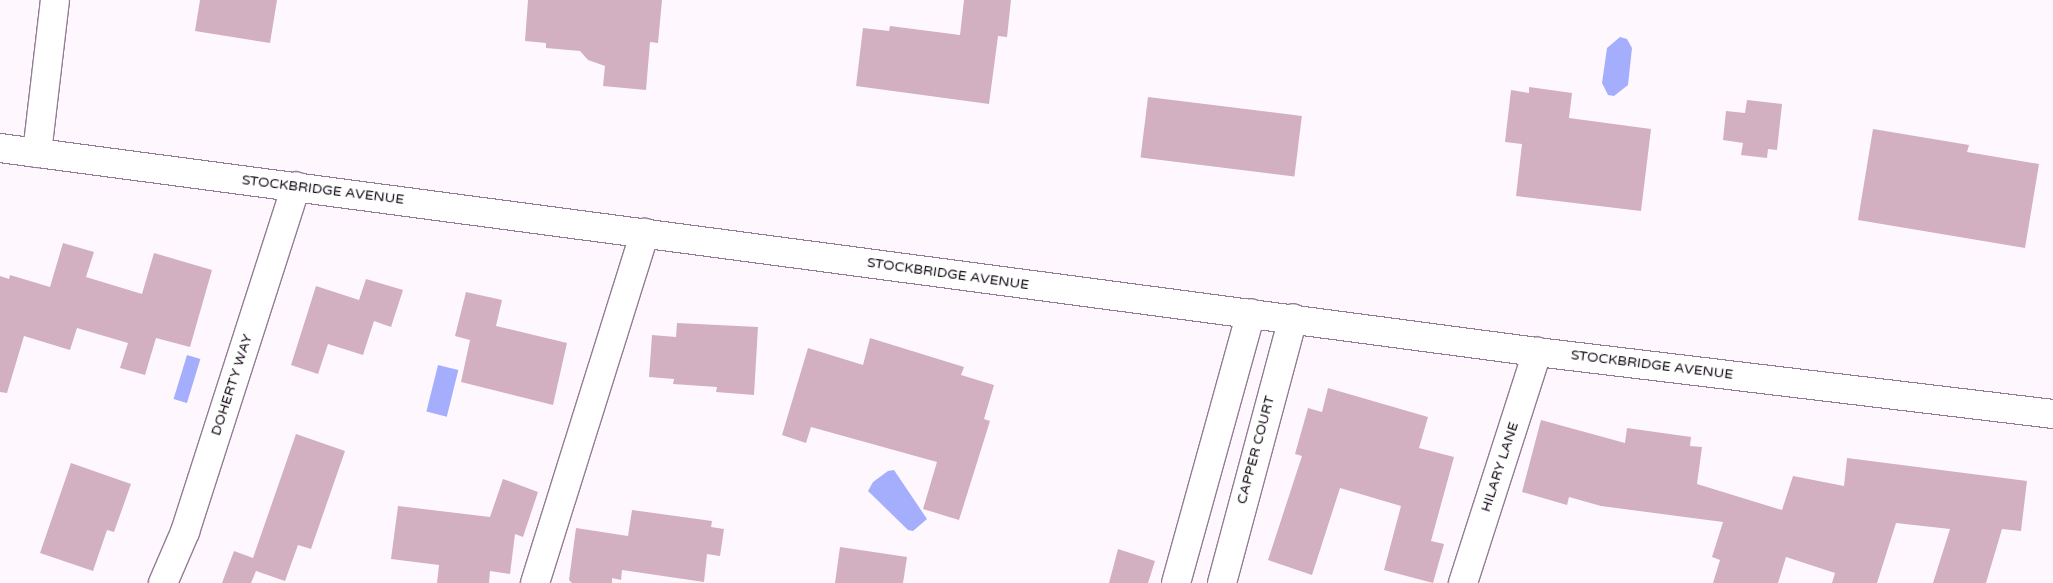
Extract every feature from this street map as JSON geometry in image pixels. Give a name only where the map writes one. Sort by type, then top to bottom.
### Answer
[{"type":"street","points":[[37,153],[55,0]]},
{"type":"street","name":"STOCKBRIDGE AVENUE","points":[[0,148],[1537,352],[2053,414]]},
{"type":"street","name":"DOHERTY WAY","points":[[163,583],[184,532],[296,186]]},
{"type":"street","points":[[535,583],[645,233]]},
{"type":"street","points":[[1176,583],[1251,313]]},
{"type":"street","name":"CAPPER COURT","points":[[1222,583],[1292,318]]},
{"type":"street","name":"HILARY LANE","points":[[1463,583],[1537,352]]},
{"type":"water","points":[[1620,37],[1627,39],[1632,48],[1628,85],[1614,96],[1608,95],[1602,83],[1607,48]]},
{"type":"water","points":[[187,355],[200,359],[187,403],[174,399]]},
{"type":"water","points":[[438,365],[458,370],[447,417],[426,412]]},
{"type":"water","points":[[894,470],[927,519],[913,531],[908,530],[868,491],[873,482],[888,471]]},
{"type":"building","points":[[200,0],[277,0],[270,43],[195,31]]},
{"type":"building","points":[[528,0],[662,0],[658,43],[650,42],[646,90],[603,86],[605,66],[588,60],[580,51],[546,48],[546,43],[525,41]]},
{"type":"building","points":[[964,0],[1011,0],[1007,37],[998,36],[989,104],[856,86],[863,28],[889,31],[890,26],[960,35]]},
{"type":"building","points":[[1529,87],[1572,93],[1569,118],[1651,129],[1641,211],[1516,196],[1522,144],[1505,142],[1511,90],[1529,93]]},
{"type":"building","points":[[1148,97],[1302,116],[1294,176],[1141,158]]},
{"type":"building","points":[[1747,100],[1782,104],[1777,150],[1768,149],[1767,158],[1741,155],[1743,143],[1723,140],[1726,111],[1745,113]]},
{"type":"building","points":[[1873,129],[1969,145],[1967,152],[2039,164],[2025,248],[1858,220]]},
{"type":"building","points":[[63,243],[94,252],[86,277],[142,294],[154,253],[212,270],[190,347],[156,338],[145,375],[120,368],[128,343],[77,328],[70,350],[24,336],[7,393],[0,392],[0,276],[9,279],[10,275],[50,287]]},
{"type":"building","points":[[366,279],[403,290],[391,327],[374,321],[363,355],[328,344],[318,374],[291,365],[316,286],[359,300]]},
{"type":"building","points":[[466,292],[502,300],[496,326],[567,343],[553,405],[461,382],[470,340],[455,336]]},
{"type":"building","points":[[677,323],[758,327],[754,395],[716,392],[717,387],[673,384],[674,379],[649,377],[652,335],[676,337]]},
{"type":"building","points":[[870,338],[964,367],[961,375],[994,385],[984,419],[990,421],[959,520],[923,509],[937,462],[811,427],[806,443],[782,435],[808,348],[863,365]]},
{"type":"building","points":[[1328,388],[1428,417],[1419,448],[1454,457],[1431,541],[1444,544],[1433,583],[1384,570],[1401,506],[1340,488],[1312,575],[1268,560],[1302,456],[1295,454],[1308,408],[1322,412]]},
{"type":"building","points":[[1541,420],[1625,443],[1627,428],[1691,437],[1690,446],[1702,447],[1697,484],[1782,510],[1793,476],[1844,486],[1847,458],[2027,481],[2021,531],[2002,529],[1986,583],[1933,583],[1950,529],[1896,523],[1877,583],[1832,583],[1835,573],[1786,557],[1778,583],[1713,583],[1720,560],[1712,557],[1723,522],[1601,506],[1569,497],[1567,505],[1522,492]]},
{"type":"building","points":[[296,434],[345,451],[311,549],[298,545],[285,581],[256,571],[251,583],[222,583],[234,551],[253,558]]},
{"type":"building","points":[[71,463],[131,484],[114,532],[107,530],[93,571],[40,553]]},
{"type":"building","points":[[503,479],[538,492],[523,537],[515,534],[510,574],[490,571],[489,583],[437,583],[439,565],[391,559],[398,506],[490,517]]},
{"type":"building","points":[[632,510],[712,521],[711,527],[724,529],[720,556],[707,554],[704,582],[622,570],[621,580],[612,578],[612,583],[572,583],[569,580],[576,528],[628,536]]},
{"type":"building","points":[[840,547],[907,557],[903,583],[835,583]]},
{"type":"building","points":[[1118,549],[1155,561],[1148,583],[1109,583]]}]
